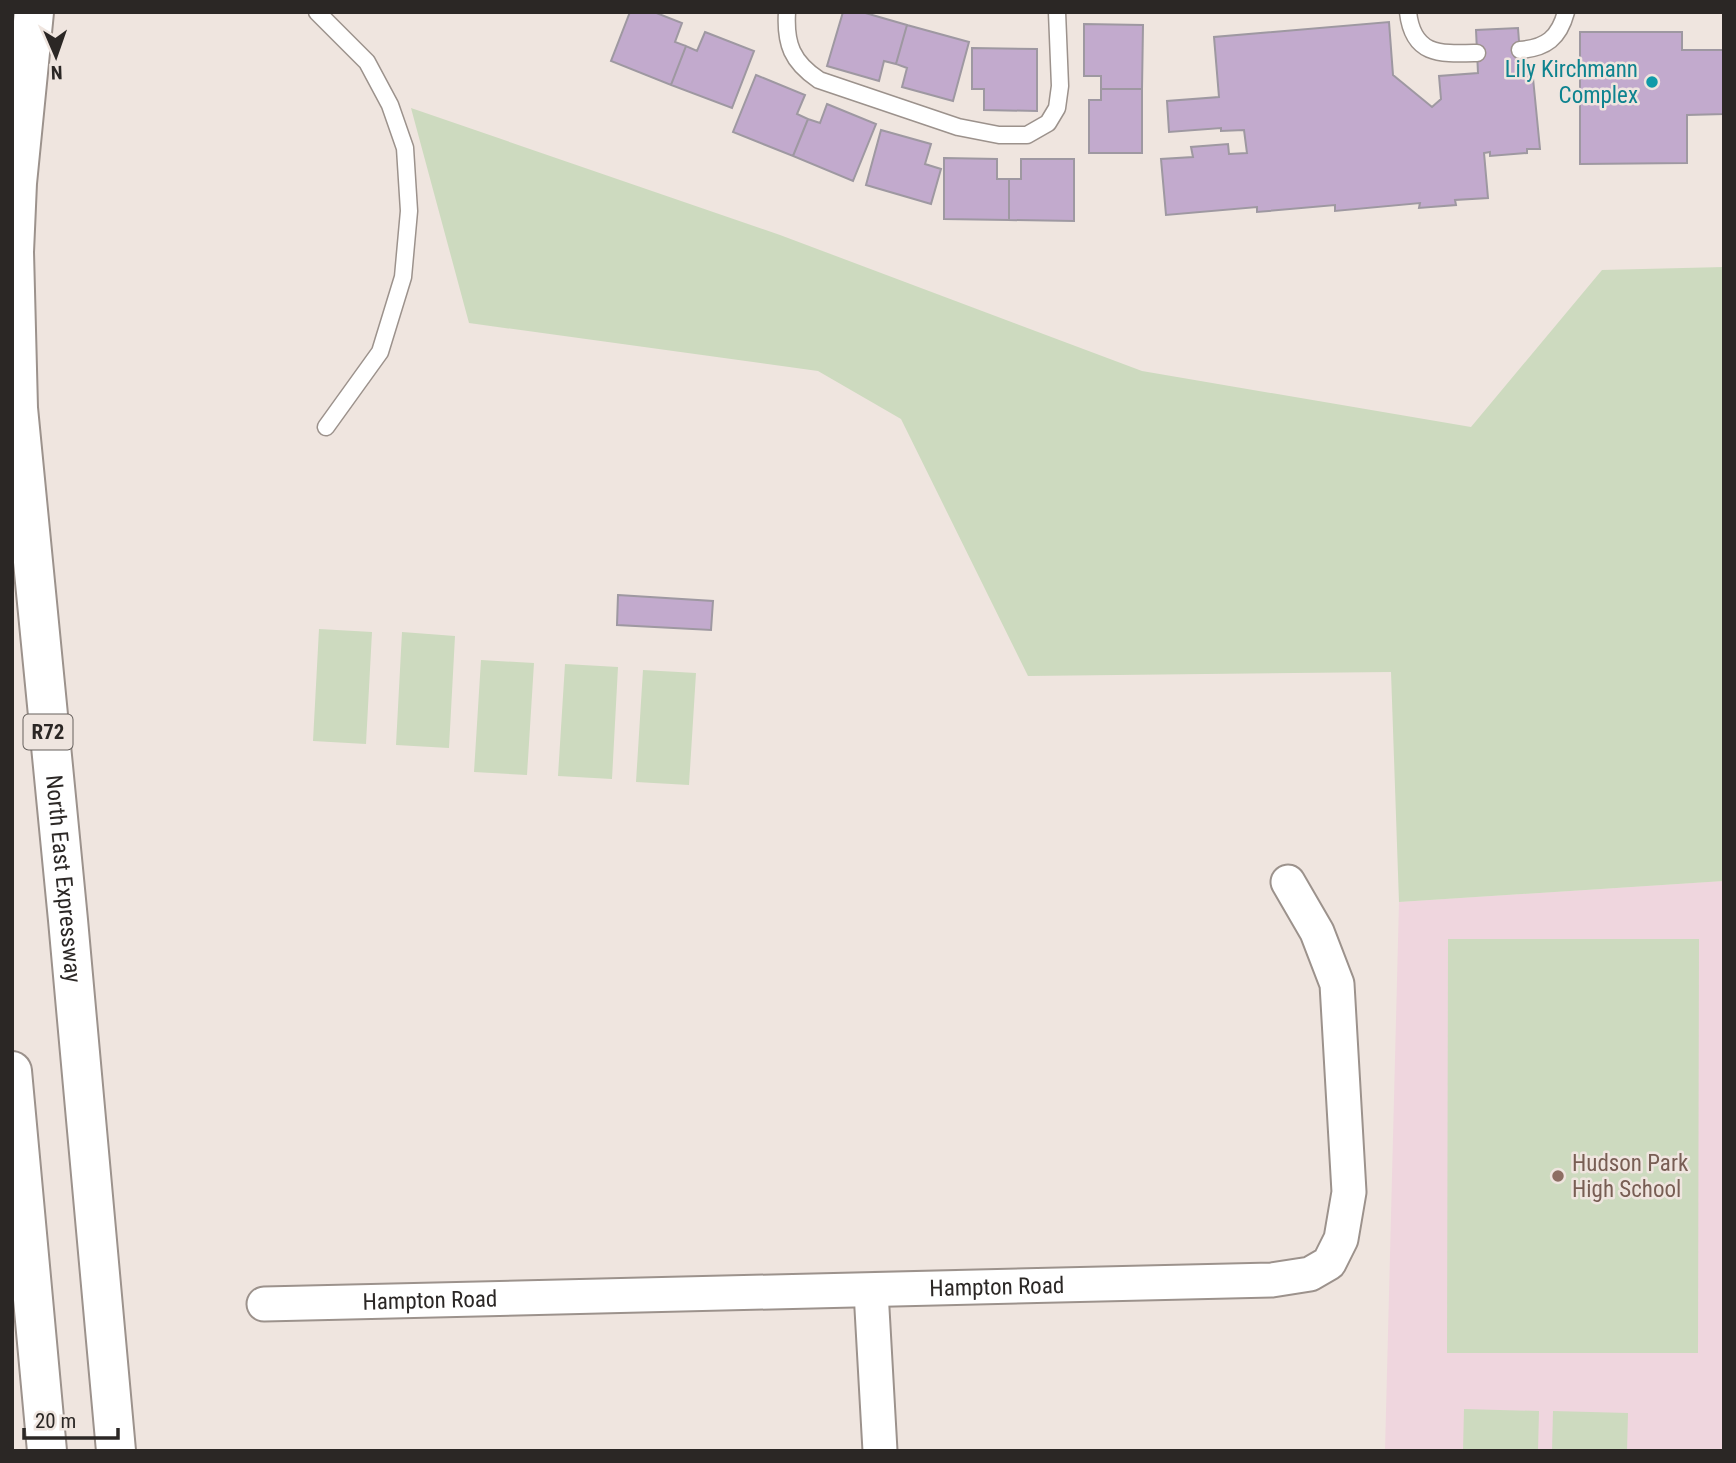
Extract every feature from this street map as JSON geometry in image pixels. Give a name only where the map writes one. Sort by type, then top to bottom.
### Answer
[{"type":"highway","name":"North East Expressway","points":[[34,12],[17,183],[15,252],[18,408],[116,1451]]},
{"type":"highway","points":[[12,1071],[47,1451]]},
{"type":"street","name":"Hampton Road","points":[[264,1304],[1272,1280],[1310,1274],[1329,1263],[1341,1239],[1349,1192],[1336,984],[1317,932],[1288,882]]},
{"type":"street","points":[[871,1291],[880,1451]]},
{"type":"lane","points":[[317,12],[367,62],[390,106],[405,148],[409,211],[403,278],[380,352],[326,427]]},
{"type":"lane","points":[[787,12],[787,33],[793,57],[803,69],[819,79],[958,127],[999,135],[1027,135],[1048,123],[1057,108],[1060,86],[1057,12]]},
{"type":"lane","points":[[1408,12],[1409,25],[1418,41],[1429,51],[1450,54],[1477,53]]},
{"type":"lane","points":[[1520,50],[1544,46],[1562,28],[1566,12]]},
{"type":"shaded area","name":"Hudson Park High School","points":[[1724,881],[1724,1451],[1385,1451],[1399,902]]},
{"type":"green space","points":[[411,108],[780,235],[1142,371],[1471,427],[1602,270],[1724,267],[1724,881],[1399,902],[1391,672],[1028,676],[901,419],[818,371],[469,323]]},
{"type":"green space","points":[[319,629],[372,632],[366,744],[313,741]]},
{"type":"green space","points":[[402,632],[455,636],[449,748],[396,745]]},
{"type":"green space","points":[[481,660],[534,663],[527,775],[474,772]]},
{"type":"green space","points":[[565,664],[618,667],[612,779],[558,776]]},
{"type":"green space","points":[[643,670],[696,673],[689,785],[636,782]]},
{"type":"green space","points":[[1448,939],[1699,939],[1698,1353],[1447,1353]]},
{"type":"green space","points":[[1464,1409],[1539,1411],[1538,1451],[1463,1451]]},
{"type":"green space","points":[[1553,1411],[1628,1413],[1627,1451],[1552,1451]]},
{"type":"building","points":[[630,12],[654,12],[682,23],[675,42],[686,46],[671,85],[611,61]]},
{"type":"building","points":[[843,12],[862,12],[907,25],[896,64],[884,61],[879,81],[827,66]]},
{"type":"building","points":[[1389,22],[1393,75],[1432,107],[1441,99],[1439,76],[1478,73],[1476,30],[1518,28],[1521,68],[1532,68],[1540,149],[1527,149],[1527,153],[1490,156],[1490,152],[1484,153],[1488,198],[1455,200],[1456,205],[1419,208],[1420,203],[1335,211],[1335,205],[1257,212],[1257,207],[1166,215],[1161,159],[1193,157],[1191,147],[1228,144],[1229,154],[1247,153],[1244,130],[1221,131],[1221,128],[1169,132],[1167,101],[1219,97],[1214,37]]},
{"type":"building","points":[[1084,24],[1143,25],[1142,89],[1101,89],[1101,76],[1084,76]]},
{"type":"building","points":[[907,25],[969,42],[953,101],[902,87],[907,68],[896,64]]},
{"type":"building","points":[[705,32],[754,51],[732,108],[671,85],[686,46],[697,51]]},
{"type":"building","name":"Lily Kirchmann Complex","points":[[1580,32],[1682,32],[1682,50],[1724,50],[1724,114],[1687,115],[1687,163],[1580,164]]},
{"type":"building","points":[[972,48],[1037,49],[1037,111],[984,110],[984,89],[972,89]]},
{"type":"building","points":[[756,75],[805,95],[797,114],[808,119],[793,156],[733,132]]},
{"type":"building","points":[[1101,89],[1142,89],[1142,153],[1089,153],[1089,100],[1101,100]]},
{"type":"building","points":[[827,104],[876,124],[853,181],[793,156],[808,119],[820,123]]},
{"type":"building","points":[[881,130],[931,144],[925,164],[941,169],[931,204],[866,185]]},
{"type":"building","points":[[944,158],[997,159],[997,179],[1009,179],[1009,220],[944,219]]},
{"type":"building","points":[[1021,159],[1074,159],[1074,221],[1009,220],[1009,179],[1021,179]]},
{"type":"building","points":[[618,595],[713,601],[711,630],[617,625]]},
{"type":"place","name":"Lily Kirchmann Complex","points":[[1652,82]]},
{"type":"place","name":"Hudson Park High School","points":[[1558,1176]]}]
